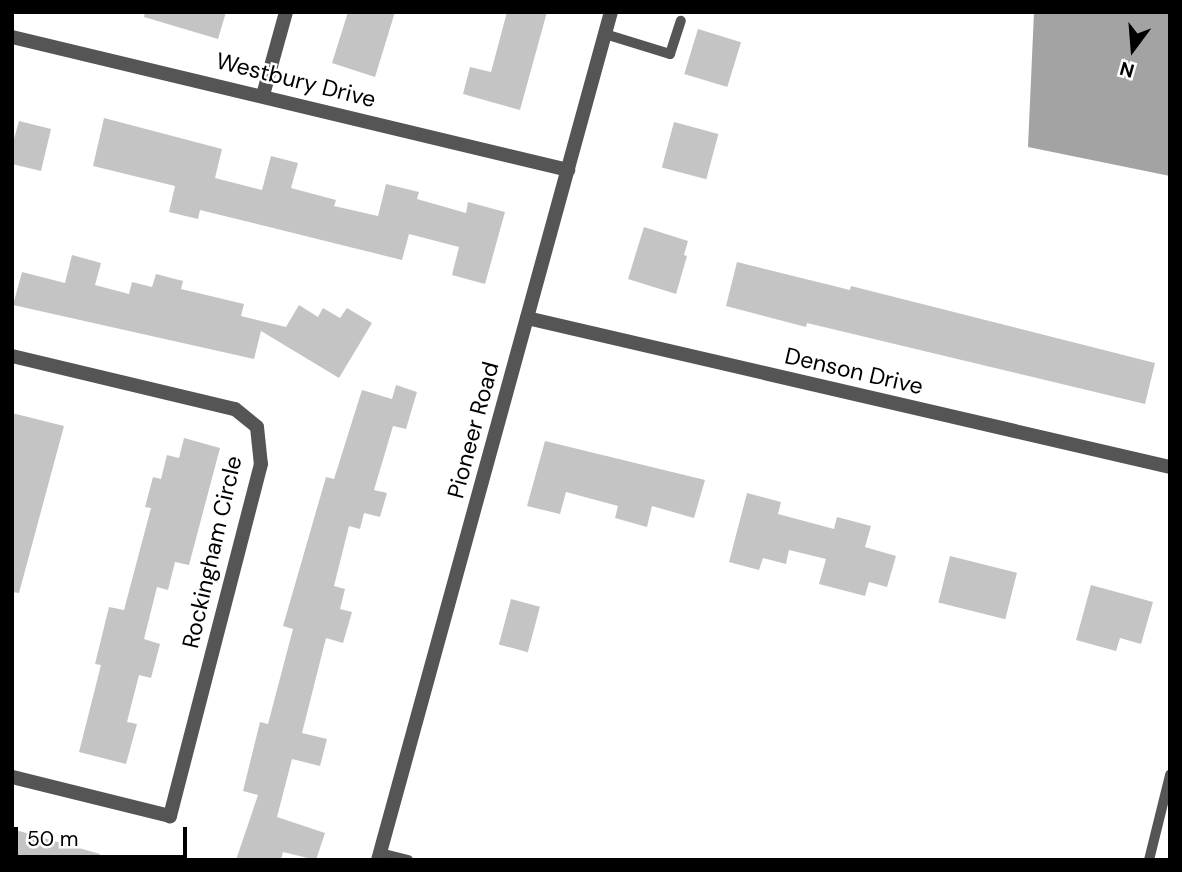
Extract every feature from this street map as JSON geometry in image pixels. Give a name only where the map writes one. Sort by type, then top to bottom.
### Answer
[{"type":"street","points":[[263,95],[286,12]]},
{"type":"street","name":"Pioneer Road","points":[[379,856],[611,12]]},
{"type":"street","name":"Westbury Drive","points":[[12,37],[568,170]]},
{"type":"street","name":"Denson Drive","points":[[527,318],[1170,467]]},
{"type":"street","name":"Rockingham Circle","points":[[12,355],[235,409],[257,427],[261,464],[170,816],[12,777]]},
{"type":"lane","points":[[605,34],[670,54],[681,21]]},
{"type":"lane","points":[[1149,860],[1166,807],[1170,775]]},
{"type":"lane","points":[[379,856],[408,860]]},
{"type":"shaded area","points":[[1034,12],[1170,12],[1170,176],[1028,147]]},
{"type":"building","points":[[145,12],[226,12],[218,39],[144,17]]},
{"type":"building","points":[[348,12],[395,12],[375,77],[332,63]]},
{"type":"building","points":[[507,12],[547,12],[520,110],[463,94],[470,67],[491,72]]},
{"type":"building","points":[[698,29],[741,42],[727,87],[684,74]]},
{"type":"building","points":[[104,118],[222,149],[215,178],[262,190],[271,156],[298,163],[291,188],[336,200],[334,206],[378,216],[386,184],[419,192],[417,199],[466,213],[468,202],[505,212],[485,284],[452,275],[459,247],[409,234],[402,260],[200,210],[198,219],[169,212],[175,186],[93,166]]},
{"type":"building","points":[[19,121],[51,129],[41,171],[12,164],[12,146]]},
{"type":"building","points":[[674,122],[718,134],[706,179],[662,167]]},
{"type":"building","points":[[644,227],[688,241],[684,255],[687,256],[676,294],[628,279]]},
{"type":"building","points":[[72,255],[101,263],[95,285],[129,294],[132,282],[152,287],[156,274],[183,281],[181,289],[244,304],[241,316],[286,327],[299,305],[318,317],[323,308],[340,318],[347,308],[372,323],[339,378],[261,331],[254,359],[13,305],[22,272],[65,283]]},
{"type":"building","points":[[737,262],[850,290],[851,286],[1155,363],[1145,404],[807,323],[806,327],[726,306]]},
{"type":"building","points":[[396,385],[417,392],[406,429],[393,426],[374,490],[387,493],[380,517],[364,513],[360,529],[349,526],[334,586],[345,589],[340,609],[352,612],[343,643],[326,638],[302,733],[327,739],[320,766],[292,759],[277,817],[325,833],[316,860],[283,852],[281,860],[236,860],[258,795],[243,791],[260,722],[268,724],[293,629],[283,626],[326,477],[334,479],[362,390],[392,399]]},
{"type":"building","points":[[12,413],[64,426],[19,593],[12,592]]},
{"type":"building","points":[[184,438],[220,448],[189,565],[175,562],[168,590],[157,587],[144,639],[160,644],[151,678],[139,675],[127,722],[137,724],[126,764],[79,752],[101,665],[95,664],[109,607],[124,610],[151,508],[145,507],[153,477],[161,479],[167,455],[179,458]]},
{"type":"building","points":[[545,441],[705,480],[694,518],[652,506],[647,527],[615,518],[618,506],[566,492],[560,514],[527,506]]},
{"type":"building","points":[[747,493],[781,502],[778,514],[834,529],[837,517],[871,526],[865,547],[896,556],[887,587],[869,582],[865,596],[819,584],[826,559],[789,550],[786,564],[763,558],[759,570],[729,562]]},
{"type":"building","points":[[950,556],[1017,573],[1005,619],[938,603]]},
{"type":"building","points":[[1091,585],[1153,602],[1141,644],[1120,638],[1116,651],[1076,640]]},
{"type":"building","points":[[511,599],[540,607],[528,652],[499,644]]},
{"type":"building","points":[[12,829],[100,854],[99,860],[12,860]]}]
